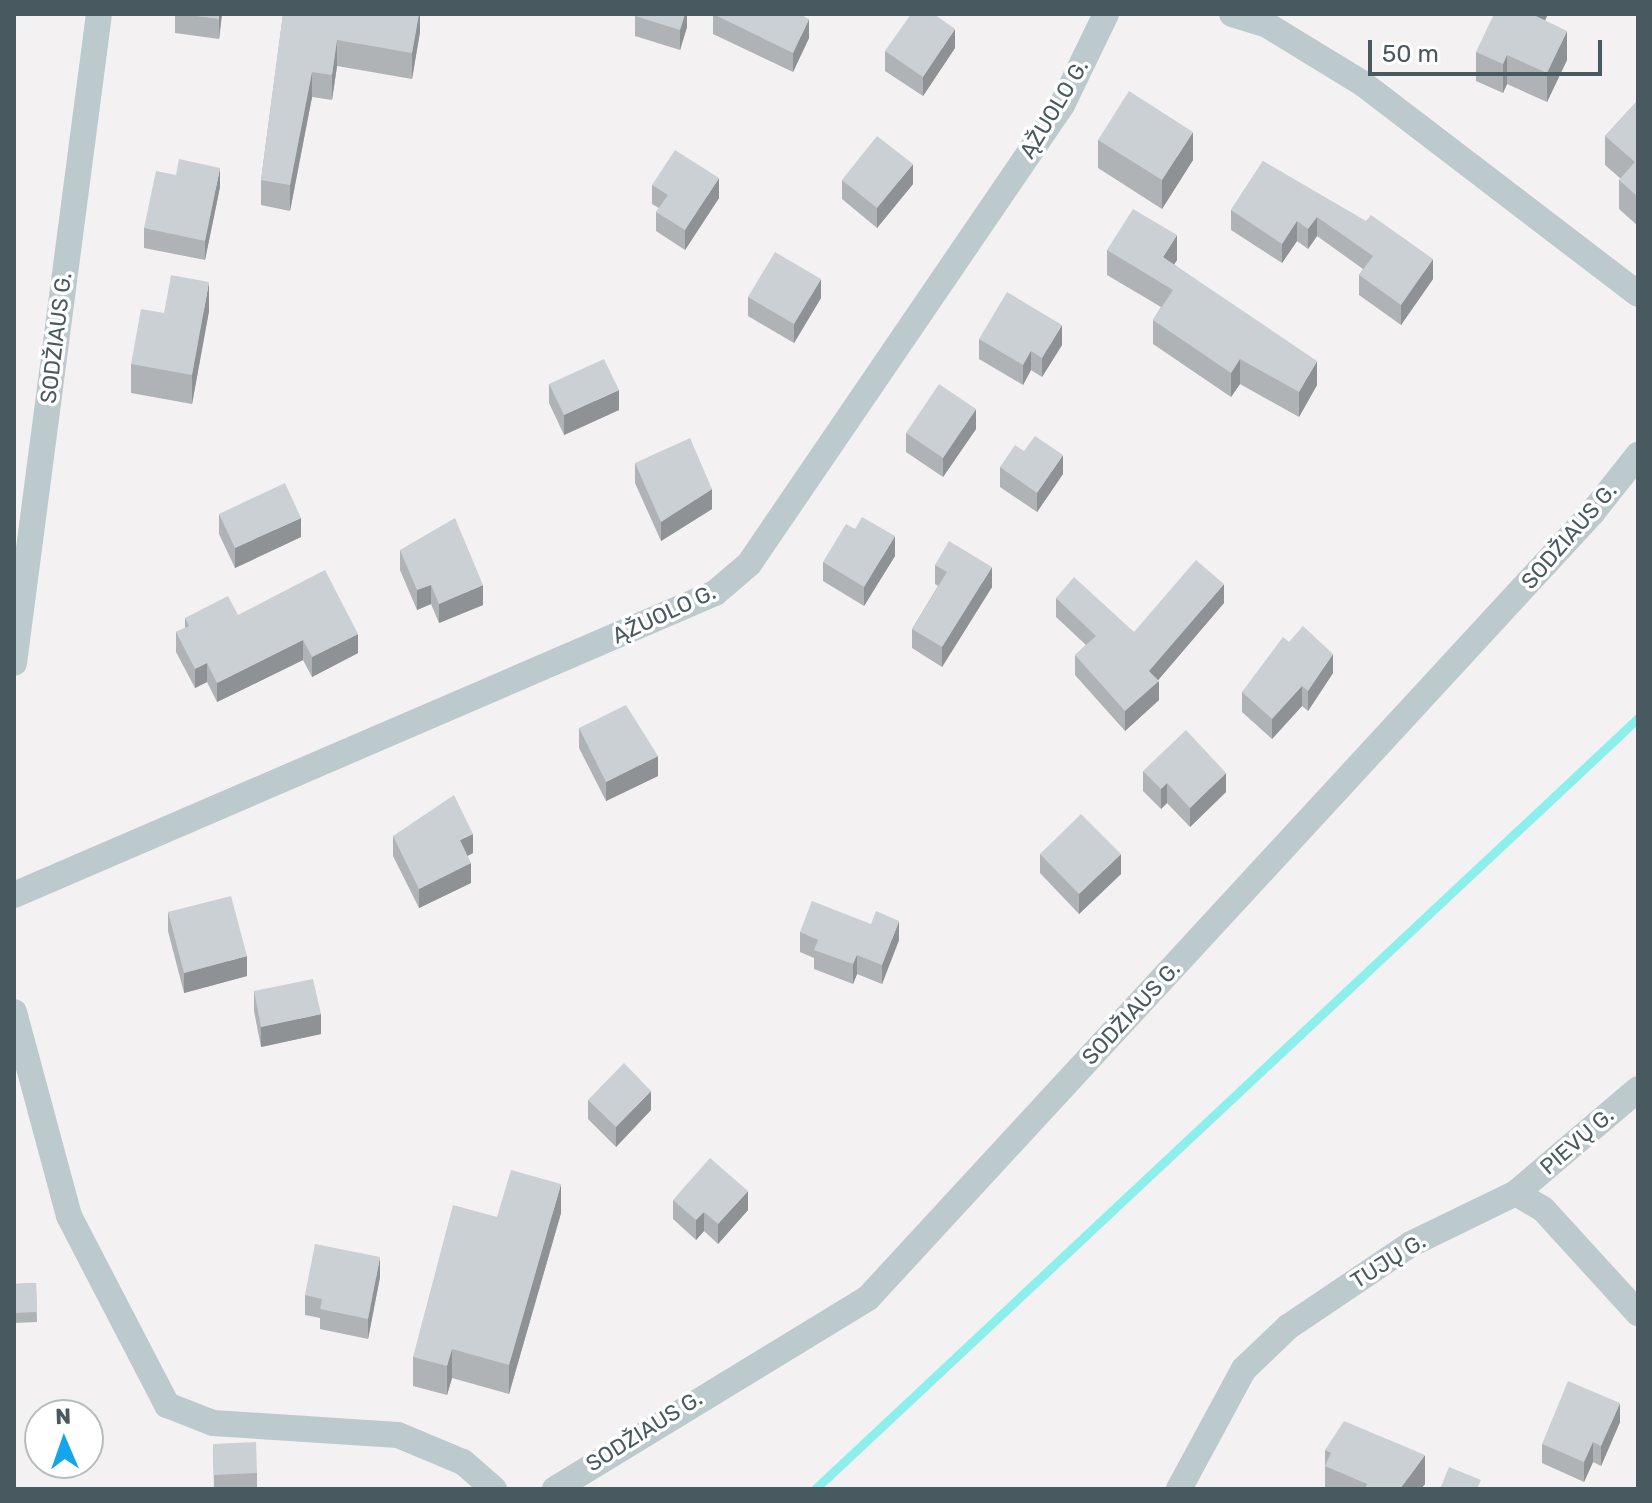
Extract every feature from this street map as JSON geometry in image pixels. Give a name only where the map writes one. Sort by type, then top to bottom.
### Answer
[{"type":"street","name":"SODŽIAUS G.","points":[[14,663],[20,561],[99,14]]},
{"type":"street","name":"ĄŽUOLO G.","points":[[14,895],[715,593],[749,564],[1062,105],[1106,14]]},
{"type":"street","points":[[1232,14],[1267,25],[1362,83],[1638,294]]},
{"type":"street","name":"SODŽIAUS G.","points":[[555,1489],[658,1420],[868,1298],[1592,513],[1638,455]]},
{"type":"street","points":[[14,1012],[69,1216],[167,1405],[213,1423],[398,1435],[463,1462],[494,1489]]},
{"type":"street","name":"PIEVŲ G.","points":[[1516,1193],[1638,1089]]},
{"type":"street","points":[[1516,1193],[1543,1209],[1638,1313]]},
{"type":"street","name":"TUJŲ G.","points":[[1179,1489],[1244,1369],[1288,1327],[1411,1244],[1516,1193]]},
{"type":"building","points":[[180,14],[219,14],[219,19]]},
{"type":"building","points":[[283,14],[419,14],[412,53],[337,40],[332,75],[312,72],[290,185],[261,180]]},
{"type":"building","points":[[636,14],[685,14],[680,30]]},
{"type":"building","points":[[713,14],[799,14],[809,19],[793,53]]},
{"type":"building","points":[[911,14],[934,14],[955,29],[923,77],[885,51]]},
{"type":"building","points":[[1494,14],[1535,14],[1567,31],[1547,73],[1507,55],[1503,64],[1476,52]]},
{"type":"building","points":[[1129,91],[1193,132],[1162,180],[1098,140]]},
{"type":"building","points":[[1638,100],[1638,197],[1619,180],[1635,162],[1605,136]]},
{"type":"building","points":[[877,136],[913,164],[877,208],[842,180]]},
{"type":"building","points":[[675,150],[719,178],[685,230],[656,212],[668,195],[652,185]]},
{"type":"building","points":[[179,159],[220,168],[205,241],[144,228],[156,171],[176,175]]},
{"type":"building","points":[[1263,161],[1366,221],[1371,215],[1433,259],[1401,305],[1359,275],[1373,256],[1317,217],[1308,229],[1297,221],[1282,244],[1231,210]]},
{"type":"building","points":[[1133,209],[1177,235],[1163,257],[1317,361],[1299,392],[1240,359],[1231,373],[1153,320],[1173,290],[1107,250]]},
{"type":"building","points":[[775,252],[821,279],[794,324],[748,297]]},
{"type":"building","points":[[171,275],[209,282],[192,375],[131,364],[141,309],[164,313]]},
{"type":"building","points":[[1007,292],[1062,325],[1042,358],[1031,351],[1023,365],[979,339]]},
{"type":"building","points":[[604,359],[619,390],[564,415],[549,384]]},
{"type":"building","points":[[939,384],[976,409],[943,458],[906,433]]},
{"type":"building","points":[[1035,436],[1063,455],[1037,493],[1000,467],[1015,445],[1024,451]]},
{"type":"building","points":[[690,438],[712,489],[661,522],[635,463]]},
{"type":"building","points":[[285,483],[301,518],[235,548],[219,514]]},
{"type":"building","points":[[862,517],[895,536],[864,587],[823,562],[846,524],[855,529]]},
{"type":"building","points":[[455,518],[483,585],[439,604],[431,585],[417,590],[400,550]]},
{"type":"building","points":[[949,541],[992,567],[942,647],[912,629],[947,572],[935,565]]},
{"type":"building","points":[[1196,560],[1224,584],[1149,671],[1159,681],[1125,711],[1075,655],[1096,636],[1056,598],[1074,577],[1134,632]]},
{"type":"building","points":[[325,570],[358,634],[312,657],[303,640],[217,683],[207,663],[195,669],[176,632],[189,626],[185,618],[228,596],[238,615]]},
{"type":"building","points":[[1303,626],[1333,654],[1308,691],[1302,686],[1272,719],[1242,692],[1283,637],[1289,642]]},
{"type":"building","points":[[626,705],[658,756],[606,782],[579,728]]},
{"type":"building","points":[[1186,730],[1226,773],[1190,808],[1167,783],[1161,789],[1143,771]]},
{"type":"building","points":[[454,795],[473,834],[460,840],[471,863],[419,889],[393,836]]},
{"type":"building","points":[[1081,814],[1121,854],[1079,894],[1040,854]]},
{"type":"building","points":[[231,896],[247,956],[184,973],[168,912]]},
{"type":"building","points":[[812,901],[871,924],[876,911],[899,921],[882,965],[857,955],[853,964],[814,950],[818,940],[800,932]]},
{"type":"building","points":[[313,979],[321,1014],[261,1027],[254,991]]},
{"type":"building","points":[[624,1063],[651,1091],[616,1127],[588,1100]]},
{"type":"building","points":[[710,1158],[748,1191],[718,1224],[704,1212],[696,1220],[673,1200]]},
{"type":"building","points":[[511,1170],[561,1184],[509,1365],[452,1349],[447,1366],[413,1357],[453,1205],[497,1217]]},
{"type":"building","points":[[315,1244],[380,1257],[368,1319],[320,1309],[322,1299],[305,1295]]},
{"type":"building","points":[[36,1283],[37,1312],[14,1313],[14,1284]]},
{"type":"building","points":[[1568,1381],[1620,1403],[1601,1446],[1593,1442],[1584,1462],[1542,1444]]},
{"type":"building","points":[[1344,1421],[1425,1455],[1400,1489],[1365,1489],[1367,1484],[1325,1466],[1331,1453],[1325,1450]]},
{"type":"building","points":[[256,1442],[257,1473],[214,1475],[213,1444]]},
{"type":"building","points":[[1449,1467],[1481,1480],[1477,1489],[1440,1489]]},
{"type":"waterway","points":[[815,1489],[1638,718]]}]
